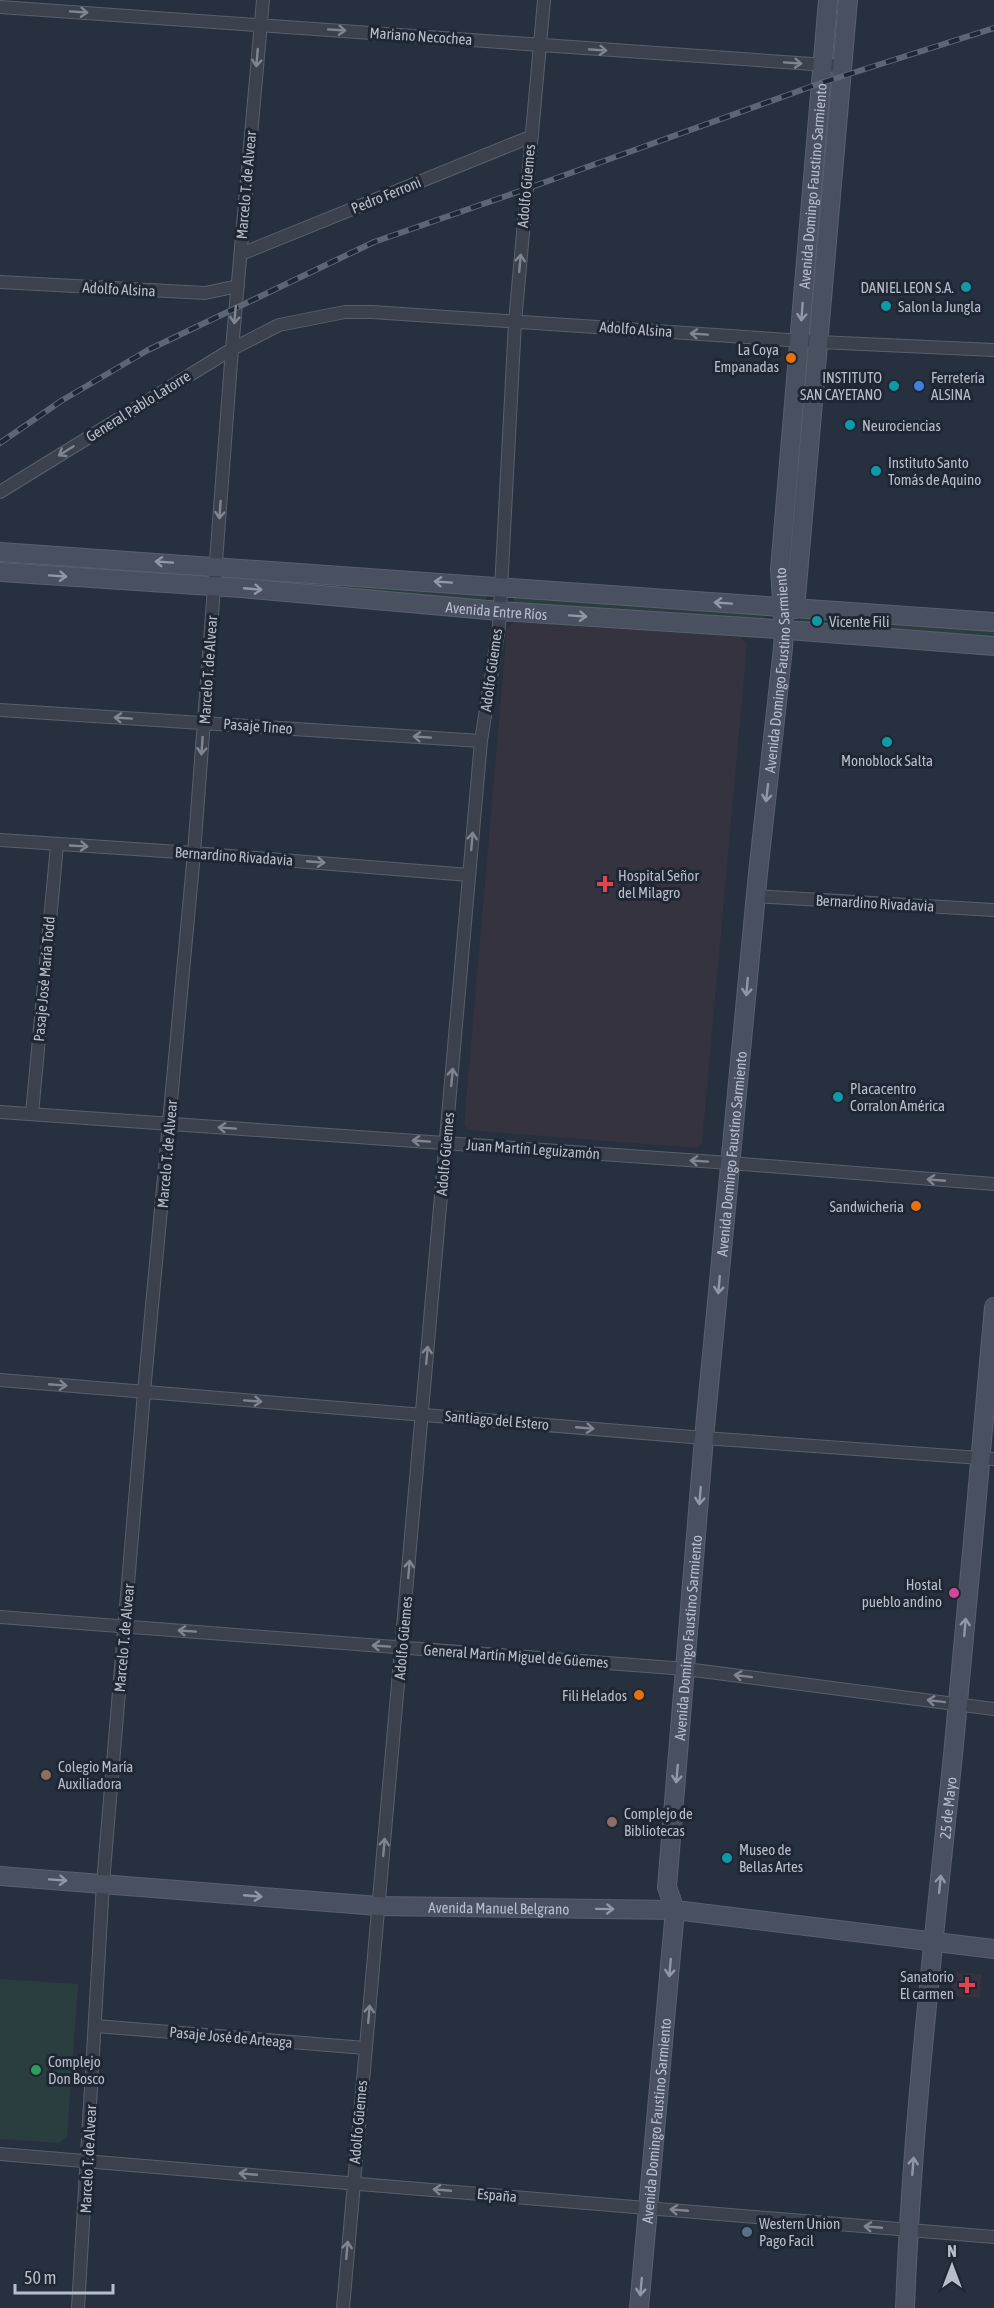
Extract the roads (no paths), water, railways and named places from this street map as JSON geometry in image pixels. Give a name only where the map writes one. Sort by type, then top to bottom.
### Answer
[{"type":"main road","name":"Avenida Domingo Faustino Sarmiento","points":[[788,608],[780,569],[828,0]]},
{"type":"main road","name":"Avenida Domingo Faustino Sarmiento","points":[[639,2308],[675,1910],[667,1887],[704,1438],[756,896],[784,630],[819,342],[848,0]]},
{"type":"main road","name":"Avenida Entre Ríos","points":[[0,552],[216,565],[994,622]]},
{"type":"main road","name":"Avenida Entre Ríos","points":[[0,572],[215,586],[499,611],[994,646]]},
{"type":"main road","name":"25 de Mayo","points":[[905,2308],[908,2230],[934,1942],[958,1704],[987,1458],[994,1307]]},
{"type":"main road","name":"Avenida Manuel Belgrano","points":[[0,1876],[378,1906],[675,1910],[994,1949]]},
{"type":"street","name":"Marcelo T. de Alvear","points":[[78,2308],[103,1883],[144,1392],[195,853],[232,349],[263,0]]},
{"type":"street","name":"Adolfo Güemes","points":[[343,2308],[481,741],[498,627],[515,322],[544,0]]},
{"type":"street","name":"Mariano Necochea","points":[[0,7],[841,66]]},
{"type":"street","name":"Pedro Ferroni","points":[[241,254],[531,137]]},
{"type":"street","name":"Adolfo Alsina","points":[[0,282],[205,293],[238,286]]},
{"type":"street","name":"Adolfo Alsina","points":[[279,326],[345,312],[372,312],[819,342],[994,350]]},
{"type":"street","name":"General Pablo Latorre","points":[[0,492],[232,349],[279,326]]},
{"type":"street","name":"Pasaje Tineo","points":[[0,710],[481,741]]},
{"type":"street","name":"Bernardino Rivadavia","points":[[0,840],[469,875]]},
{"type":"street","name":"Pasaje José María Todd","points":[[32,1114],[57,845]]},
{"type":"street","name":"Bernardino Rivadavia","points":[[756,896],[994,910]]},
{"type":"street","name":"Juan Martín Leguizamón","points":[[0,1112],[730,1163],[994,1184]]},
{"type":"street","name":"Santiago del Estero","points":[[0,1380],[704,1438],[987,1458]]},
{"type":"street","name":"General Martín Miguel de Güemes","points":[[0,1617],[686,1669],[994,1709]]},
{"type":"street","name":"Pasaje José de Arteaga","points":[[96,2026],[365,2048]]},
{"type":"street","name":"España","points":[[0,2154],[994,2236]]},
{"type":"railway","points":[[0,443],[61,401],[148,350],[374,242],[821,83],[994,28]]},
{"type":"place","name":"DANIEL LEON S.A.","points":[[966,287]]},
{"type":"place","name":"Salon la Jungla","points":[[886,306]]},
{"type":"place","name":"La Coya Empanadas","points":[[791,358]]},
{"type":"place","name":"INSTITUTO SAN CAYETANO","points":[[894,386]]},
{"type":"place","name":"Ferretería ALSINA","points":[[919,386]]},
{"type":"place","name":"Neurociencias","points":[[850,425]]},
{"type":"place","name":"Instituto Santo Tomás de Aquino","points":[[876,471]]},
{"type":"place","name":"Vicente Fili","points":[[817,621]]},
{"type":"place","name":"Monoblock Salta","points":[[887,742]]},
{"type":"place","name":"Hospital Señor del Milagro","points":[[605,884]]},
{"type":"place","name":"Placacentro Corralon América","points":[[838,1097]]},
{"type":"place","name":"Sandwicheria","points":[[916,1206]]},
{"type":"place","name":"Hostal pueblo andino","points":[[954,1593]]},
{"type":"place","name":"Fili Helados","points":[[639,1695]]},
{"type":"place","name":"Colegio María Auxiliadora","points":[[46,1775]]},
{"type":"place","name":"Complejo de Bibliotecas","points":[[612,1822]]},
{"type":"place","name":"Museo de Bellas Artes","points":[[727,1858]]},
{"type":"place","name":"Sanatorio El carmen","points":[[967,1985]]},
{"type":"place","name":"Complejo Don Bosco","points":[[36,2070]]},
{"type":"place","name":"Western Union Pago Facil","points":[[747,2232]]}]
